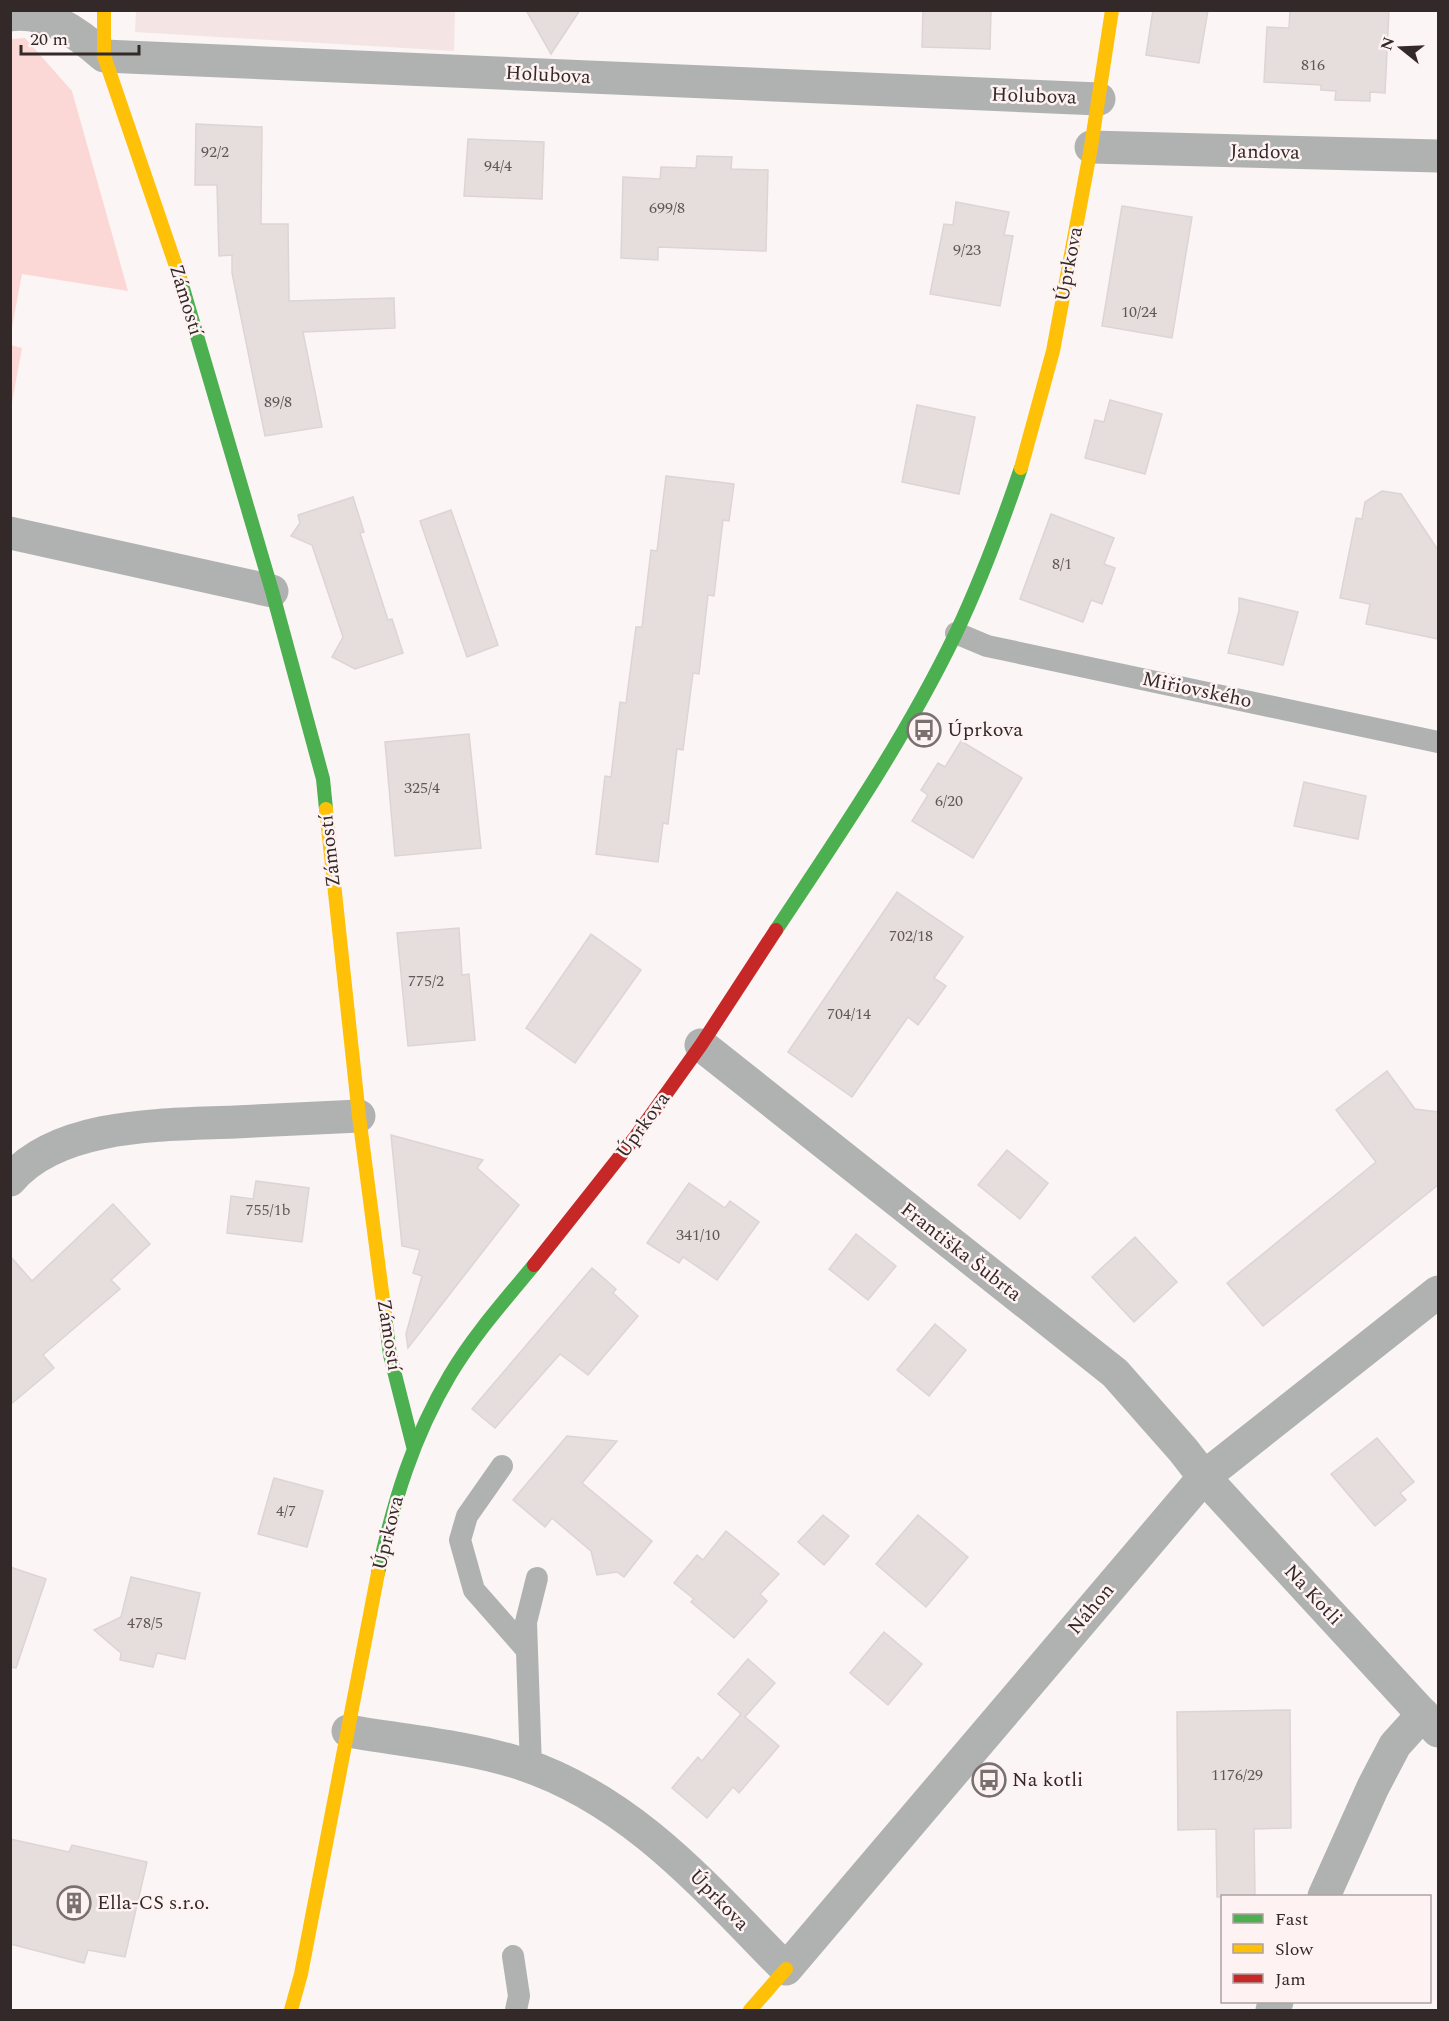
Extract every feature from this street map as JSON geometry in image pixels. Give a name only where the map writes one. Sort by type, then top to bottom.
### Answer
[{"type":"street","name":"Zámostí","points":[[104,10],[104,56],[174,259],[272,591],[323,779],[359,1116],[390,1355],[413,1446]]},
{"type":"street","name":"Úprkova","points":[[291,2010],[303,1963],[390,1516],[413,1446],[450,1374],[477,1336],[636,1136],[701,1045],[848,821],[908,723],[956,633],[1002,524],[1029,445],[1053,351],[1091,147],[1112,10]]},
{"type":"street","points":[[10,15],[29,12],[77,32],[104,56]]},
{"type":"street","name":"Holubova","points":[[104,56],[1099,99]]},
{"type":"street","name":"Jandova","points":[[1091,147],[1438,156]]},
{"type":"street","points":[[10,533],[272,591]]},
{"type":"street","name":"Františka Šubrta","points":[[701,1045],[1114,1374],[1183,1450],[1203,1477]]},
{"type":"street","points":[[10,1180],[38,1157],[78,1139],[142,1126],[359,1116]]},
{"type":"street","name":"Náhon","points":[[786,1968],[1203,1477],[1438,1292]]},
{"type":"street","name":"Na Kotli","points":[[1203,1477],[1430,1723],[1395,1745],[1324,1895]]},
{"type":"street","name":"Úprkova","points":[[348,1731],[484,1755],[531,1768],[585,1791],[632,1821],[685,1866],[786,1968]]},
{"type":"street","points":[[750,2010],[786,1968]]},
{"type":"lane","name":"Miřiovského","points":[[956,633],[987,646],[1438,742]]},
{"type":"lane","points":[[502,1466],[467,1516],[460,1540],[474,1590],[525,1648]]},
{"type":"lane","points":[[531,1768],[525,1648],[526,1622],[537,1578]]},
{"type":"lane","points":[[513,1956],[519,1996],[516,2010]]},
{"type":"shaded area","points":[[136,11],[455,11],[454,51],[135,32]]},
{"type":"shaded area","points":[[25,38],[72,91],[128,291],[22,274],[11,333],[11,39]]},
{"type":"shaded area","points":[[10,345],[22,348],[11,408]]},
{"type":"building","points":[[526,10],[580,10],[551,54]]},
{"type":"building","points":[[923,10],[991,10],[990,49],[922,47]]},
{"type":"building","points":[[1153,10],[1208,10],[1199,63],[1146,55]]},
{"type":"building","points":[[1290,10],[1389,10],[1385,93],[1370,92],[1370,101],[1335,100],[1336,91],[1321,90],[1321,85],[1264,82],[1267,27],[1289,28]]},
{"type":"building","points":[[196,124],[262,127],[261,224],[288,224],[289,301],[394,298],[395,328],[303,332],[322,427],[265,436],[232,273],[232,255],[219,256],[217,185],[195,185]]},
{"type":"building","points":[[468,139],[544,142],[542,199],[464,196]]},
{"type":"building","points":[[697,156],[732,157],[731,169],[768,170],[766,251],[658,247],[658,260],[621,258],[623,177],[660,179],[661,167],[696,168]]},
{"type":"building","points":[[956,202],[1009,212],[1004,235],[1013,236],[1000,306],[930,294],[944,224],[953,225]]},
{"type":"building","points":[[1122,206],[1192,217],[1172,338],[1102,326]]},
{"type":"building","points":[[1110,400],[1162,414],[1145,474],[1085,458],[1095,420],[1104,422]]},
{"type":"building","points":[[917,405],[975,417],[959,494],[902,482]]},
{"type":"building","points":[[666,476],[734,484],[729,521],[723,520],[714,596],[708,595],[699,674],[693,673],[683,750],[677,749],[668,824],[663,823],[658,862],[596,854],[605,776],[611,777],[620,702],[626,703],[636,627],[642,627],[651,550],[657,551]]},
{"type":"building","points":[[1382,491],[1401,494],[1438,550],[1438,639],[1366,624],[1370,604],[1340,598],[1356,518],[1362,519],[1365,502]]},
{"type":"building","points":[[353,497],[364,532],[360,533],[388,620],[392,619],[403,653],[355,669],[332,657],[343,637],[312,545],[291,536],[300,523],[298,515]]},
{"type":"building","points":[[451,510],[498,645],[467,657],[420,521]]},
{"type":"building","points":[[1051,514],[1114,538],[1104,564],[1115,568],[1102,604],[1091,600],[1083,622],[1020,599]]},
{"type":"building","points":[[1239,598],[1298,612],[1283,665],[1228,653],[1239,611]]},
{"type":"building","points":[[469,734],[481,848],[395,856],[385,742]]},
{"type":"building","points":[[961,741],[1022,778],[973,858],[912,821],[928,795],[921,790],[938,763],[945,767]]},
{"type":"building","points":[[1304,782],[1366,796],[1358,839],[1294,826]]},
{"type":"building","points":[[897,892],[963,937],[934,978],[946,986],[918,1025],[908,1017],[852,1097],[788,1052]]},
{"type":"building","points":[[459,928],[462,975],[469,974],[475,1040],[408,1046],[397,933]]},
{"type":"building","points":[[591,934],[641,970],[575,1063],[526,1028]]},
{"type":"building","points":[[1387,1071],[1415,1109],[1438,1112],[1438,1185],[1263,1326],[1227,1283],[1376,1162],[1336,1110]]},
{"type":"building","points":[[391,1135],[483,1160],[477,1168],[519,1205],[408,1348],[406,1334],[422,1276],[413,1273],[420,1250],[402,1246]]},
{"type":"building","points":[[1007,1150],[1048,1183],[1020,1219],[978,1185]]},
{"type":"building","points":[[256,1181],[309,1188],[302,1242],[227,1233],[231,1196],[253,1199]]},
{"type":"building","points":[[689,1183],[725,1208],[730,1201],[759,1222],[717,1280],[683,1257],[679,1263],[647,1243]]},
{"type":"building","points":[[113,1204],[150,1244],[111,1280],[120,1289],[43,1355],[54,1368],[10,1405],[10,1256],[32,1281]]},
{"type":"building","points":[[856,1234],[896,1266],[868,1300],[829,1269]]},
{"type":"building","points":[[1135,1237],[1177,1282],[1134,1322],[1092,1277]]},
{"type":"building","points":[[592,1268],[616,1289],[613,1293],[638,1316],[588,1375],[560,1354],[495,1428],[472,1409]]},
{"type":"building","points":[[935,1324],[966,1350],[929,1396],[897,1370]]},
{"type":"building","points":[[567,1436],[617,1441],[582,1483],[652,1541],[624,1577],[617,1572],[597,1575],[591,1551],[552,1518],[545,1527],[513,1500]]},
{"type":"building","points":[[1377,1438],[1414,1482],[1400,1493],[1406,1500],[1375,1526],[1331,1474]]},
{"type":"building","points":[[274,1478],[323,1491],[307,1547],[258,1534]]},
{"type":"building","points":[[823,1515],[849,1536],[824,1565],[798,1542]]},
{"type":"building","points":[[918,1515],[968,1557],[926,1607],[876,1564]]},
{"type":"building","points":[[726,1531],[779,1574],[760,1594],[767,1601],[734,1638],[691,1602],[694,1599],[674,1583],[697,1555],[703,1560]]},
{"type":"building","points":[[10,1567],[46,1579],[16,1668],[10,1667]]},
{"type":"building","points":[[131,1577],[200,1593],[185,1659],[157,1653],[153,1667],[120,1660],[121,1653],[94,1630],[121,1617]]},
{"type":"building","points":[[884,1632],[922,1664],[888,1705],[850,1673]]},
{"type":"building","points":[[748,1659],[775,1683],[745,1717],[779,1746],[739,1793],[733,1787],[707,1818],[672,1788],[698,1757],[702,1761],[741,1714],[718,1694]]},
{"type":"building","points":[[1290,1710],[1291,1828],[1254,1829],[1255,1895],[1217,1897],[1216,1829],[1178,1830],[1177,1712]]},
{"type":"building","name":"Ella-CS s.r.o.","points":[[10,1839],[69,1852],[72,1845],[147,1862],[125,1957],[88,1950],[84,1963],[10,1944]]},
{"type":"traffic: fast","points":[[180,278],[272,591],[323,779],[326,809]]},
{"type":"traffic: fast","points":[[776,930],[871,784],[937,672],[983,572],[1021,468]]},
{"type":"traffic: fast","points":[[378,1573],[390,1521],[406,1471],[437,1398],[469,1346],[534,1265]]},
{"type":"traffic: fast","points":[[385,1315],[390,1355],[413,1446]]},
{"type":"traffic: slow","points":[[104,10],[104,56],[180,278]]},
{"type":"traffic: slow","points":[[1021,468],[1053,351],[1091,147],[1112,10]]},
{"type":"traffic: slow","points":[[326,809],[359,1116],[385,1315]]},
{"type":"traffic: slow","points":[[291,2010],[301,1974],[378,1573]]},
{"type":"traffic: slow","points":[[750,2010],[786,1969]]},
{"type":"traffic: jam","points":[[534,1265],[636,1136],[701,1045],[776,930]]},
{"type":"place","name":"Úprkova","points":[[924,730]]},
{"type":"place","name":"Na kotli","points":[[989,1780]]},
{"type":"place","name":"Ella-CS s.r.o.","points":[[74,1903]]}]
